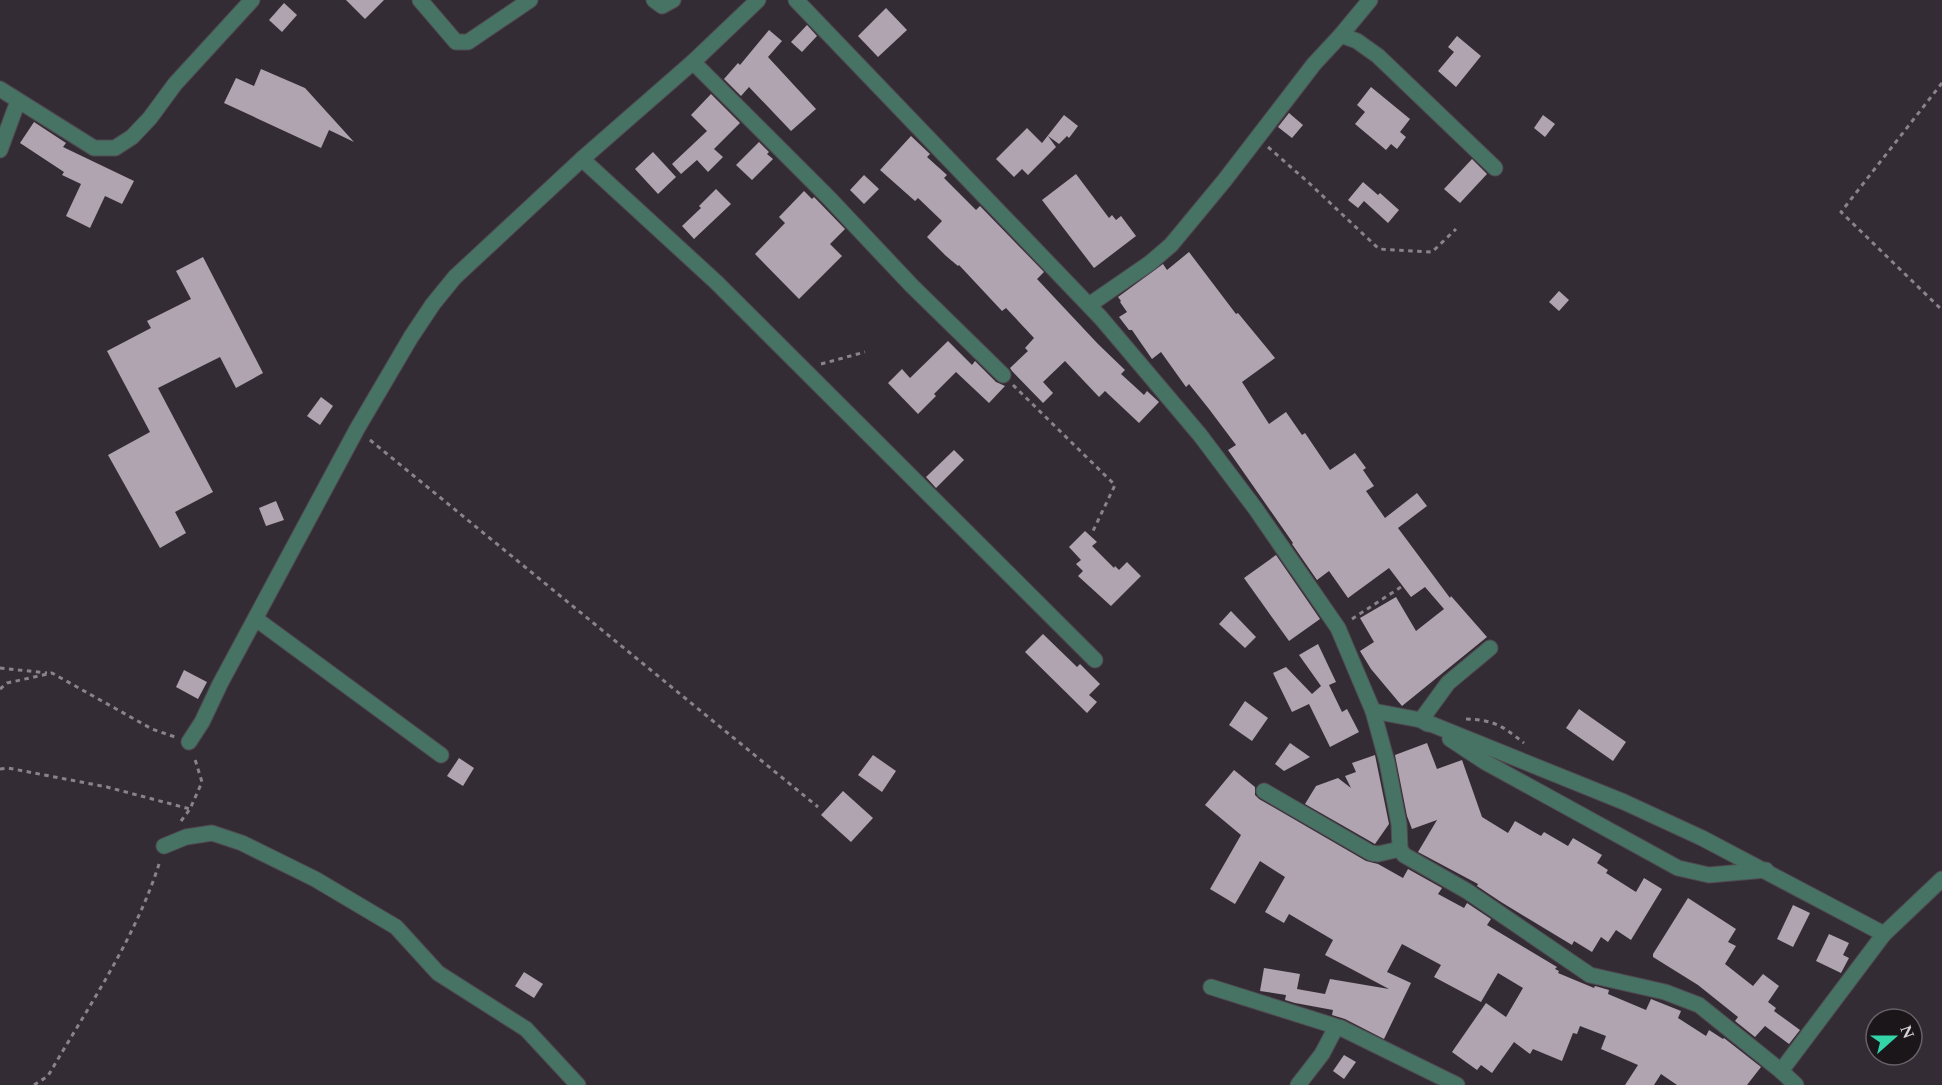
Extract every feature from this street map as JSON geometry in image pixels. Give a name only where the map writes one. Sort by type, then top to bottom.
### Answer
[{"type":"street","points":[[0,89],[94,148],[115,148],[132,136],[150,118],[175,84],[252,0]]},
{"type":"street","points":[[420,0],[456,42],[468,42],[530,0]]},
{"type":"street","points":[[654,0],[662,6],[673,0]]},
{"type":"street","points":[[189,742],[202,722],[220,684],[357,429],[433,304],[455,277],[582,159],[693,62],[758,0]]},
{"type":"street","points":[[1089,305],[1150,263],[1171,244],[1314,64],[1370,0]]},
{"type":"street","points":[[800,3],[1089,305],[1200,435],[1256,508],[1338,628],[1373,711],[1387,762],[1399,824],[1400,849],[1411,860],[1467,891],[1590,975],[1665,992],[1700,1005],[1796,1085]]},
{"type":"street","points":[[1341,35],[1357,41],[1378,56],[1495,168]]},
{"type":"street","points":[[693,62],[829,198],[912,286],[1003,375]]},
{"type":"street","points":[[0,150],[18,101]]},
{"type":"street","points":[[582,159],[716,282],[1095,660]]},
{"type":"street","points":[[256,619],[441,755]]},
{"type":"street","points":[[1421,720],[1448,683],[1490,648]]},
{"type":"street","points":[[1373,711],[1421,720],[1624,801],[1766,870],[1884,934]]},
{"type":"street","points":[[1421,720],[1485,762],[1678,868],[1709,875],[1766,870]]},
{"type":"street","points":[[1264,791],[1371,853],[1378,854],[1400,849]]},
{"type":"street","points":[[164,846],[186,837],[212,833],[242,843],[315,879],[396,927],[438,973],[526,1029],[578,1085]]},
{"type":"street","points":[[1781,1071],[1884,934],[1942,879]]},
{"type":"street","points":[[1211,987],[1341,1028],[1457,1085]]},
{"type":"street","points":[[1298,1085],[1322,1054],[1336,1029],[1341,1028]]},
{"type":"path","points":[[1942,83],[1840,212],[1942,310]]},
{"type":"path","points":[[1257,138],[1379,249],[1432,252],[1456,229]]},
{"type":"path","points":[[802,369],[865,352]]},
{"type":"path","points":[[1003,375],[1114,485],[1093,531]]},
{"type":"path","points":[[357,429],[819,807]]},
{"type":"path","points":[[1338,628],[1404,585]]},
{"type":"path","points":[[0,669],[52,673],[152,729],[189,742],[202,782],[190,809],[164,846],[151,888],[131,933],[48,1076],[33,1085]]},
{"type":"path","points":[[0,689],[7,684],[52,673]]},
{"type":"path","points":[[0,769],[8,768],[107,787],[190,809]]},
{"type":"building","points":[[346,0],[384,0],[365,19]]},
{"type":"building","points":[[284,3],[297,15],[282,32],[269,20]]},
{"type":"building","points":[[886,8],[907,30],[878,57],[858,36]]},
{"type":"building","points":[[807,25],[817,36],[802,52],[791,42]]},
{"type":"building","points":[[769,30],[782,41],[768,57],[816,109],[791,131],[749,87],[741,96],[724,79],[738,63],[740,65]]},
{"type":"building","points":[[1457,36],[1481,56],[1456,87],[1438,71],[1454,52],[1448,47]]},
{"type":"building","points":[[261,69],[305,88],[354,142],[329,130],[321,148],[224,103],[236,78],[254,86]]},
{"type":"building","points":[[1371,87],[1410,119],[1400,132],[1406,137],[1397,149],[1391,144],[1386,150],[1355,124],[1365,112],[1357,105]]},
{"type":"building","points":[[711,94],[740,123],[714,149],[723,157],[708,172],[697,160],[681,174],[672,164],[707,131],[691,115]]},
{"type":"building","points":[[1289,113],[1303,125],[1292,138],[1278,127]]},
{"type":"building","points":[[1064,115],[1078,126],[1069,138],[1067,136],[1059,144],[1048,136],[1056,147],[1028,175],[1022,169],[1014,177],[996,159],[1027,128],[1042,143]]},
{"type":"building","points":[[1543,115],[1555,124],[1545,137],[1534,128]]},
{"type":"building","points":[[34,122],[66,143],[63,147],[134,181],[122,204],[105,196],[90,228],[66,216],[81,184],[62,175],[64,172],[20,143]]},
{"type":"building","points":[[911,136],[930,154],[927,157],[947,175],[944,178],[976,210],[980,206],[1044,272],[1037,279],[1125,370],[1121,374],[1144,395],[1147,391],[1159,402],[1139,423],[1105,391],[1099,397],[1065,361],[1043,382],[1053,393],[1043,403],[1012,371],[1010,368],[1028,351],[1025,348],[1034,338],[1006,308],[1002,311],[959,265],[927,237],[942,221],[918,198],[915,201],[880,170]]},
{"type":"building","points":[[759,142],[773,159],[752,180],[736,165]]},
{"type":"building","points":[[653,152],[676,177],[658,194],[635,169]]},
{"type":"building","points":[[1472,159],[1487,174],[1460,203],[1444,189]]},
{"type":"building","points":[[1076,174],[1109,218],[1112,215],[1116,220],[1121,216],[1136,236],[1094,268],[1042,200]]},
{"type":"building","points":[[864,175],[879,189],[864,204],[850,190]]},
{"type":"building","points":[[1363,182],[1399,210],[1388,223],[1364,201],[1358,208],[1348,200]]},
{"type":"building","points":[[716,189],[731,204],[694,239],[682,226],[701,208],[699,206]]},
{"type":"building","points":[[804,191],[812,199],[814,197],[845,229],[830,244],[842,256],[799,299],[755,254],[785,223],[779,217]]},
{"type":"building","points":[[1189,252],[1236,314],[1238,313],[1275,358],[1242,382],[1269,424],[1286,412],[1302,435],[1305,433],[1330,470],[1355,453],[1366,468],[1363,470],[1374,486],[1366,491],[1385,518],[1417,493],[1427,506],[1398,528],[1450,598],[1451,596],[1487,637],[1402,706],[1371,669],[1360,651],[1374,642],[1360,618],[1396,597],[1416,631],[1444,609],[1425,587],[1411,597],[1389,568],[1348,598],[1329,571],[1317,580],[1228,450],[1236,445],[1209,409],[1189,384],[1186,387],[1161,352],[1152,359],[1132,330],[1129,330],[1119,317],[1127,312],[1118,297],[1163,264],[1167,270]]},
{"type":"building","points":[[203,257],[263,373],[236,388],[220,357],[158,388],[213,492],[175,512],[186,533],[160,548],[108,455],[150,432],[107,351],[151,328],[147,321],[191,299],[176,271]]},
{"type":"building","points":[[1559,291],[1569,300],[1559,311],[1549,302]]},
{"type":"building","points":[[948,341],[972,365],[975,361],[996,382],[1005,386],[989,403],[956,372],[918,414],[888,383],[902,369],[910,378]]},
{"type":"building","points":[[321,397],[333,406],[320,425],[307,416]]},
{"type":"building","points":[[954,450],[964,460],[936,488],[926,477]]},
{"type":"building","points":[[276,501],[284,520],[266,526],[259,508]]},
{"type":"building","points":[[1085,531],[1097,542],[1092,546],[1114,568],[1115,566],[1119,570],[1127,562],[1141,576],[1111,606],[1078,576],[1083,571],[1076,564],[1081,560],[1069,547]]},
{"type":"building","points":[[1276,555],[1320,619],[1289,641],[1244,578]]},
{"type":"building","points":[[1231,611],[1256,637],[1245,648],[1219,624]]},
{"type":"building","points":[[1043,634],[1077,667],[1080,664],[1100,684],[1089,695],[1097,702],[1087,713],[1025,652]]},
{"type":"building","points":[[1318,644],[1336,682],[1329,685],[1342,712],[1347,709],[1359,732],[1330,747],[1309,704],[1292,712],[1273,673],[1286,667],[1312,694],[1321,686],[1299,655]]},
{"type":"building","points":[[184,670],[207,682],[198,699],[176,687]]},
{"type":"building","points":[[1245,701],[1268,718],[1252,741],[1229,725]]},
{"type":"building","points":[[1579,709],[1626,742],[1613,761],[1566,728]]},
{"type":"building","points":[[1290,743],[1310,757],[1284,771],[1275,764]]},
{"type":"building","points":[[1427,743],[1437,769],[1462,760],[1482,817],[1508,833],[1515,821],[1541,836],[1544,832],[1568,846],[1573,838],[1602,855],[1597,863],[1608,870],[1606,873],[1636,892],[1644,878],[1662,889],[1631,940],[1616,930],[1608,942],[1601,937],[1592,952],[1574,941],[1572,945],[1501,902],[1477,886],[1478,884],[1418,852],[1437,820],[1412,829],[1407,816],[1395,755]]},
{"type":"building","points":[[873,755],[896,771],[882,792],[858,775]]},
{"type":"building","points":[[1375,755],[1389,824],[1375,844],[1305,804],[1316,786],[1338,778],[1351,788],[1345,776],[1356,772],[1352,763]]},
{"type":"building","points":[[459,758],[474,768],[463,786],[447,776]]},
{"type":"building","points":[[1234,770],[1255,787],[1255,795],[1259,799],[1366,861],[1378,864],[1403,878],[1408,869],[1442,888],[1438,894],[1464,908],[1467,903],[1491,919],[1487,925],[1557,967],[1555,969],[1559,971],[1558,973],[1594,988],[1595,986],[1609,990],[1608,994],[1646,1010],[1651,999],[1681,1011],[1678,1018],[1706,1036],[1709,1030],[1724,1038],[1761,1067],[1747,1085],[1677,1085],[1661,1074],[1654,1085],[1625,1085],[1638,1065],[1601,1049],[1606,1036],[1580,1026],[1577,1034],[1573,1033],[1562,1061],[1533,1049],[1530,1054],[1514,1042],[1492,1073],[1481,1065],[1477,1070],[1452,1052],[1486,1003],[1506,1017],[1523,988],[1498,973],[1481,1002],[1434,977],[1441,965],[1402,944],[1387,972],[1411,983],[1384,1039],[1345,1019],[1332,1015],[1333,1010],[1295,1003],[1285,1000],[1286,995],[1260,991],[1264,968],[1300,974],[1297,989],[1325,994],[1330,979],[1389,989],[1325,955],[1333,940],[1289,914],[1284,923],[1265,912],[1285,877],[1260,861],[1235,904],[1210,889],[1241,835],[1205,805]]},
{"type":"building","points":[[843,791],[873,818],[851,842],[821,815]]},
{"type":"building","points":[[1688,898],[1736,929],[1728,942],[1736,946],[1725,964],[1753,986],[1763,974],[1779,986],[1768,1002],[1776,1008],[1774,1011],[1800,1030],[1789,1044],[1765,1026],[1755,1037],[1735,1021],[1738,1017],[1698,985],[1653,957]]},
{"type":"building","points":[[1793,905],[1810,913],[1793,947],[1777,939]]},
{"type":"building","points":[[1829,934],[1849,943],[1843,955],[1849,958],[1841,973],[1816,961]]},
{"type":"building","points":[[524,972],[543,984],[534,998],[515,986]]},
{"type":"building","points":[[1344,1055],[1356,1062],[1344,1079],[1333,1071]]}]
